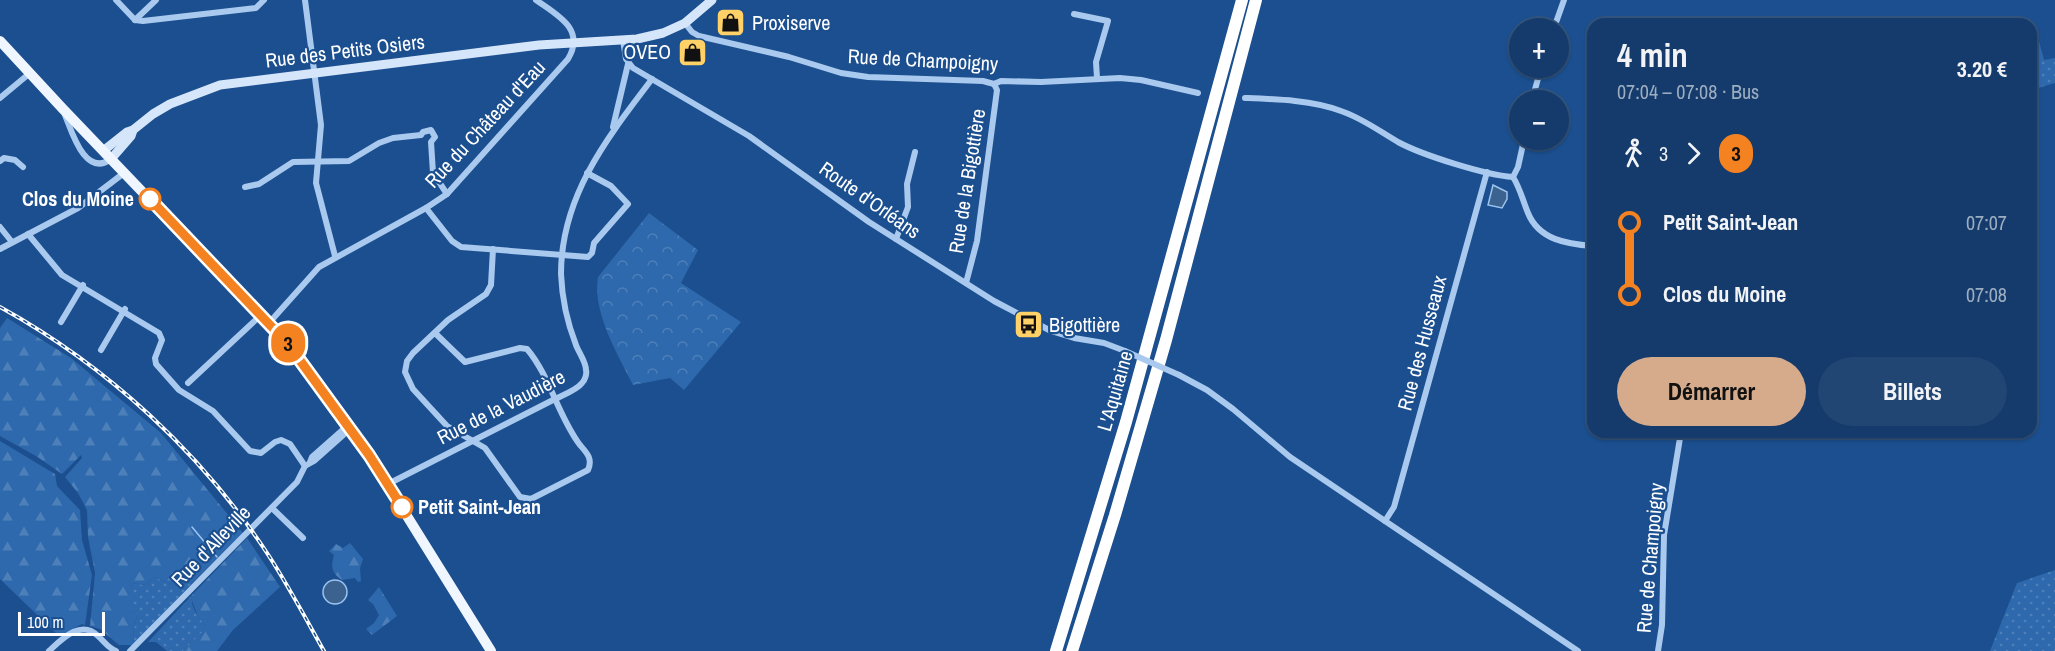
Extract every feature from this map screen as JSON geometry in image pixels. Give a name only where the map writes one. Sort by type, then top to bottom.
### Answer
[{"type":"highway","name":"L'Aquitaine","points":[[1056,651],[1126,422],[1242,0]]},
{"type":"highway","name":"L'Aquitaine","points":[[1072,651],[1115,515],[1166,340],[1257,0]]},
{"type":"main road","points":[[0,41],[288,344],[388,484],[491,651]]},
{"type":"street","points":[[116,0],[135,20],[142,21],[256,9],[264,0]]},
{"type":"street","points":[[135,20],[156,0]]},
{"type":"street","points":[[313,0],[305,1],[321,125],[316,183],[335,256]]},
{"type":"street","points":[[536,0],[569,26],[574,35],[572,43]]},
{"type":"street","name":"Rue des Petits Osiers","points":[[107,155],[127,132],[134,130],[153,114],[170,104],[211,88],[315,72],[657,35],[685,23],[712,0]]},
{"type":"street","points":[[1558,18],[1564,0]]},
{"type":"street","points":[[1074,14],[1108,21],[1096,62],[1097,78]]},
{"type":"street","name":"Rue de Champoigny","points":[[685,23],[692,32],[699,36],[789,57],[841,73],[868,77],[983,81],[994,84],[1002,81],[1130,79],[1198,93]]},
{"type":"street","points":[[623,40],[628,64]]},
{"type":"street","name":"Rue du Château d'Eau","points":[[188,383],[265,319],[319,267],[447,194],[568,59],[572,43]]},
{"type":"street","name":"Route d'Orléans","points":[[628,64],[749,136],[896,239],[994,302],[1037,325],[1125,351],[1179,375],[1218,398],[1290,457],[1577,651]]},
{"type":"street","name":"Rue de la Vaudière","points":[[612,130],[628,64]]},
{"type":"street","points":[[0,98],[30,73]]},
{"type":"street","name":"Rue de la Vaudière","points":[[388,484],[581,384],[586,372],[567,315],[562,282],[562,256],[571,210],[587,173],[612,130],[652,79]]},
{"type":"street","name":"Rue de la Bigottière","points":[[966,283],[977,241],[988,167],[997,93],[994,84]]},
{"type":"street","points":[[1245,98],[1274,99],[1333,108],[1362,120],[1407,146],[1487,172],[1513,177]]},
{"type":"street","points":[[63,109],[77,144],[86,157],[98,162],[107,162],[107,155]]},
{"type":"street","points":[[244,187],[259,184],[293,162],[350,161],[386,141],[421,135],[431,130],[435,137],[430,142]]},
{"type":"street","points":[[421,135],[430,142],[433,173],[447,194]]},
{"type":"street","points":[[1522,150],[1513,177],[1529,216],[1545,235],[1564,242],[1587,245]]},
{"type":"street","points":[[896,239],[908,207],[907,184],[915,152]]},
{"type":"street","points":[[0,161],[4,158],[15,159],[23,167]]},
{"type":"street","points":[[0,249],[78,208],[125,172]]},
{"type":"street","name":"Rue des Husseaux","points":[[1385,521],[1394,507],[1487,172]]},
{"type":"street","points":[[426,208],[461,247],[562,256],[590,256],[594,243],[628,204],[611,186],[587,173]]},
{"type":"street","points":[[0,226],[12,242]]},
{"type":"street","points":[[28,234],[62,275],[156,330],[162,337],[161,346],[154,361],[179,390],[213,411],[250,451],[261,453],[281,440],[290,444],[308,464]]},
{"type":"street","points":[[435,333],[459,359],[465,362],[520,348],[527,349],[570,431],[589,456],[590,466],[585,472],[531,499],[525,499],[517,492],[485,448],[447,426],[413,389],[406,377],[405,366],[410,356],[435,333],[455,315],[486,294],[490,285],[493,249]]},
{"type":"street","points":[[62,322],[82,285]]},
{"type":"street","points":[[101,350],[125,310]]},
{"type":"street","name":"Rue d'Alleville","points":[[130,651],[297,482],[312,457],[349,427]]},
{"type":"street","name":"Rue de Champoigny","points":[[1658,651],[1662,625],[1664,535],[1680,438]]},
{"type":"street","points":[[272,508],[303,538]]},
{"type":"street","points":[[49,651],[68,635],[86,629],[94,632],[116,651]]},
{"type":"green space","points":[[2037,34],[2044,60],[2055,58],[2055,83],[2037,88]]},
{"type":"green space","points":[[649,213],[698,250],[681,283],[741,322],[684,390],[670,378],[633,385],[602,319],[599,304],[598,277]]},
{"type":"green space","points":[[7,318],[71,358],[161,433],[243,533],[193,582],[188,581],[179,587],[154,577],[145,585],[132,583],[131,597],[125,603],[137,616],[133,633],[134,645],[119,645],[100,629],[90,626],[95,573],[88,537],[87,510],[78,493],[65,477],[82,458],[81,455],[62,474],[0,436],[0,328]]},
{"type":"green space","points":[[0,441],[55,474],[57,486],[80,510],[82,540],[92,575],[85,625],[82,624],[59,636],[0,579]]},
{"type":"green space","points":[[247,538],[280,587],[233,630],[217,651],[183,651],[202,632],[205,625],[198,617],[192,595]]},
{"type":"green space","points":[[350,543],[363,559],[360,568],[361,581],[358,582],[355,578],[342,580],[336,575],[332,566],[334,555],[329,551],[336,544],[343,548]]},
{"type":"green space","points":[[2055,570],[2055,651],[1990,651],[2017,583]]},
{"type":"green space","points":[[154,577],[179,587],[188,581],[193,582],[134,645],[133,633],[137,616],[124,603],[130,597],[132,583],[145,585]]},
{"type":"green space","points":[[379,587],[397,616],[372,635],[366,629],[379,615],[368,600]]},
{"type":"green space","points":[[192,595],[193,607],[205,625],[203,632],[183,651],[167,651],[156,642],[148,642]]},
{"type":"shaded area","points":[[1493,185],[1507,192],[1507,199],[1502,208],[1488,205]]},
{"type":"shaded area","points":[[335,580],[344,583],[347,592],[344,601],[335,604],[326,601],[323,592],[326,583]]},
{"type":"waterway","points":[[192,527],[217,557]]},
{"type":"railway","points":[[0,307],[40,330],[78,356],[150,415],[183,448],[243,518],[269,556],[324,651]]},
{"type":"bus line","name":"3","points":[[150,199],[288,344],[369,455],[402,507]]},
{"type":"place","name":"Proxiserve","points":[[731,23]]},
{"type":"place","name":"OVEO","points":[[692,52]]},
{"type":"place","name":"Clos du Moine","points":[[150,199]]},
{"type":"place","name":"Bigottière","points":[[1028,325]]},
{"type":"place","name":"Petit Saint-Jean","points":[[402,507]]}]
